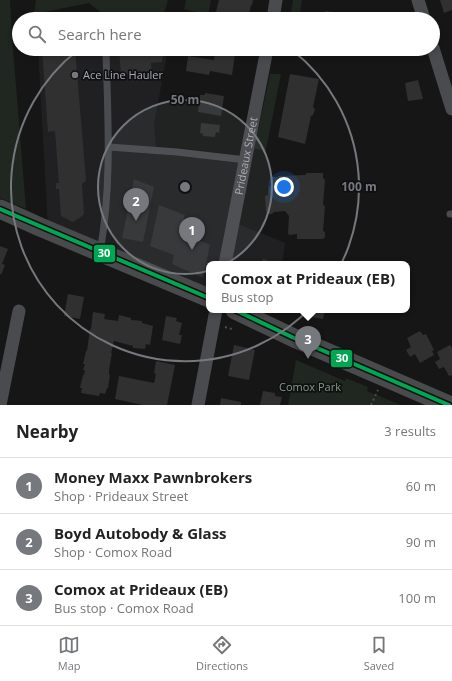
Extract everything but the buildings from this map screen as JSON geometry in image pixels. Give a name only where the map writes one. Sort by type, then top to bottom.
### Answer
[{"type":"main road","points":[[0,209],[206,297]]},
{"type":"main road","points":[[0,213],[30,223]]},
{"type":"main road","points":[[241,313],[294,338],[449,405]]},
{"type":"street","points":[[273,12],[276,0]]},
{"type":"street","points":[[418,0],[422,12]]},
{"type":"street","name":"Prideaux Street","points":[[226,261],[266,56]]},
{"type":"street","points":[[435,56],[452,109]]},
{"type":"street","points":[[0,405],[2,382],[19,312]]},
{"type":"street","points":[[198,405],[215,313]]},
{"type":"lane","points":[[100,252],[105,222],[109,147],[106,56]]},
{"type":"lane","points":[[109,147],[177,152],[246,160]]},
{"type":"path","points":[[371,405],[378,389]]},
{"type":"shaded area","points":[[38,56],[167,56],[154,124],[156,148],[239,161],[231,221],[285,243],[282,261],[206,261],[206,294],[48,227]]},
{"type":"green space","points":[[0,0],[10,0],[12,56],[14,56],[26,209],[0,198]]},
{"type":"green space","points":[[36,0],[168,0],[164,12],[100,12],[89,3],[44,12],[34,12]]},
{"type":"green space","points":[[186,0],[211,0],[209,12],[196,12],[184,9]]},
{"type":"green space","points":[[293,0],[302,0],[300,12],[291,12]]},
{"type":"green space","points":[[270,74],[281,74],[266,150],[254,149]]},
{"type":"green space","name":"Comox Park","points":[[296,360],[345,381],[346,378],[368,387],[367,391],[401,405],[288,405]]},
{"type":"transit line","name":"30","points":[[0,209],[206,297]]},
{"type":"transit line","name":"30","points":[[241,313],[294,338],[449,405]]},
{"type":"place","name":"Ace Line Hauler","points":[[75,75]]},
{"type":"place","name":"Boyd Autobody & Glass","points":[[136,221]]},
{"type":"place","name":"Money Maxx Pawnbrokers","points":[[192,250]]},
{"type":"place","name":"Comox at Prideaux (EB)","points":[[308,359]]}]
